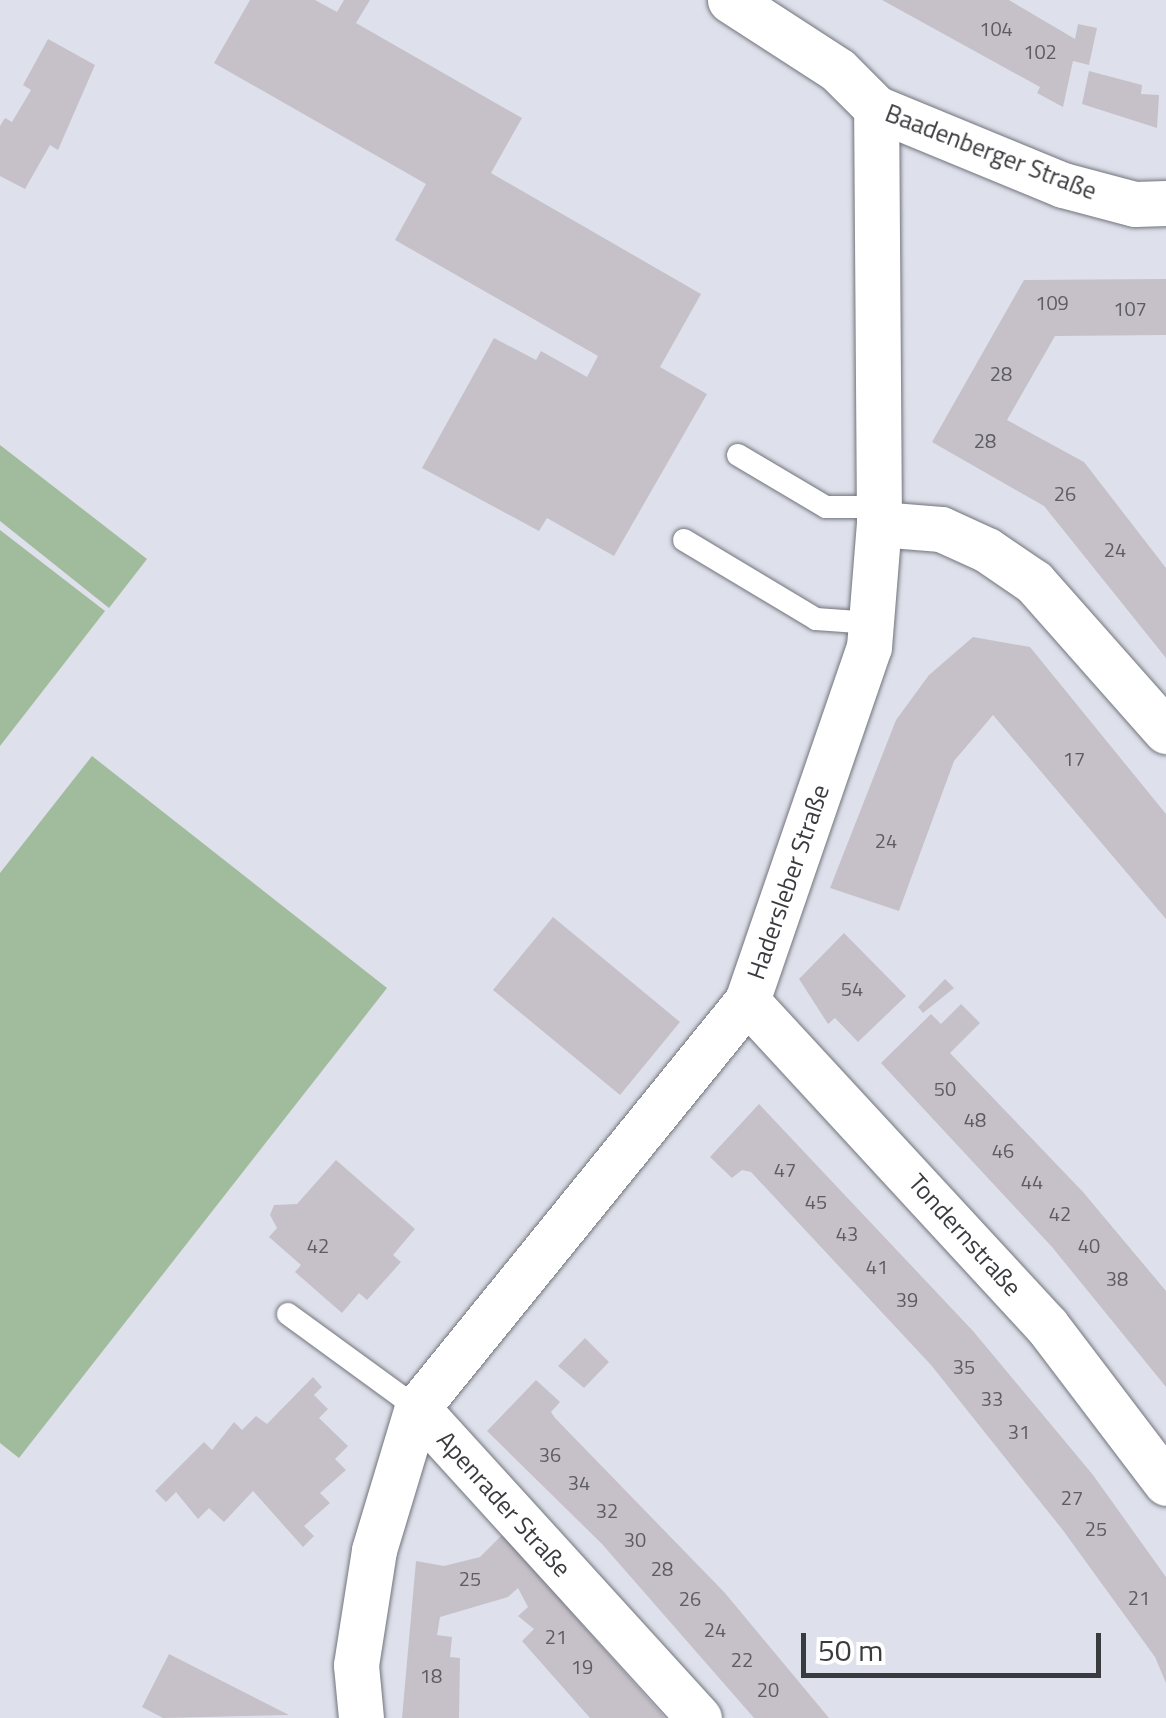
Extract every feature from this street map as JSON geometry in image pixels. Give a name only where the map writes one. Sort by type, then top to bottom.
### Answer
[{"type":"street","name":"Baadenberger Straße","points":[[730,0],[838,70],[876,108],[1063,185],[1135,204],[1166,203]]},
{"type":"street","name":"Hadersleber Straße","points":[[361,1718],[356,1665],[374,1550],[418,1408],[747,1001],[872,622],[878,516],[876,108]]},
{"type":"street","points":[[878,516],[940,528],[988,550],[1034,582],[1166,732]]},
{"type":"street","name":"Tondernstraße","points":[[747,1001],[1046,1326],[1166,1483]]},
{"type":"street","name":"Apenrader Straße","points":[[418,1408],[699,1718]]},
{"type":"lane","points":[[738,455],[826,507],[878,516]]},
{"type":"lane","points":[[684,540],[816,619],[872,622]]},
{"type":"lane","name":"Apenrader Straße","points":[[288,1314],[418,1408]]},
{"type":"green space","points":[[0,445],[147,559],[109,608],[0,521]]},
{"type":"green space","points":[[0,530],[105,611],[0,746]]},
{"type":"green space","points":[[92,756],[387,988],[19,1458],[0,1443],[0,873]]},
{"type":"building","points":[[250,0],[315,0],[337,12],[344,0],[370,0],[356,23],[522,118],[491,173],[701,294],[660,367],[707,394],[614,556],[547,518],[539,531],[422,468],[494,338],[536,360],[541,351],[587,377],[598,356],[395,240],[426,184],[214,63]]},
{"type":"building","points":[[882,0],[1009,0],[1075,39],[1078,24],[1097,28],[1089,65],[1073,61],[1063,107],[1037,93],[1040,87]]},
{"type":"building","points":[[48,39],[95,65],[58,150],[50,145],[25,189],[0,176],[0,126],[5,118],[12,122],[31,90],[23,85]]},
{"type":"building","points":[[1089,71],[1142,85],[1141,94],[1159,95],[1157,128],[1082,104]]},
{"type":"building","points":[[1166,279],[1166,335],[1055,336],[1007,420],[1084,462],[1166,568],[1166,658],[1044,506],[932,442],[1024,280]]},
{"type":"building","points":[[973,637],[1030,647],[1166,814],[1166,919],[993,715],[954,761],[899,911],[830,888],[896,720],[929,675]]},
{"type":"building","points":[[553,917],[680,1022],[620,1095],[493,990]]},
{"type":"building","points":[[844,933],[906,996],[858,1042],[835,1018],[828,1024],[799,979]]},
{"type":"building","points":[[945,979],[954,988],[923,1013],[918,1007]]},
{"type":"building","points":[[961,1004],[980,1023],[950,1053],[1083,1192],[1166,1291],[1166,1387],[1052,1247],[881,1063],[931,1014],[941,1024]]},
{"type":"building","points":[[759,1104],[973,1331],[1093,1475],[1166,1577],[1166,1683],[1155,1657],[1062,1529],[931,1365],[751,1172],[742,1170],[732,1178],[710,1157]]},
{"type":"building","points":[[336,1160],[415,1229],[393,1255],[401,1262],[367,1300],[359,1293],[342,1313],[295,1272],[301,1265],[269,1237],[277,1228],[270,1215],[274,1205],[297,1204]]},
{"type":"building","points":[[585,1338],[609,1362],[584,1388],[558,1366]]},
{"type":"building","points":[[313,1377],[322,1387],[314,1395],[328,1409],[319,1418],[348,1446],[335,1459],[346,1470],[320,1493],[330,1503],[304,1526],[314,1536],[303,1547],[253,1491],[224,1522],[209,1508],[198,1519],[176,1492],[166,1502],[155,1491],[204,1442],[212,1450],[234,1422],[242,1430],[256,1416],[267,1424]]},
{"type":"building","points":[[536,1380],[560,1402],[551,1412],[555,1418],[725,1593],[829,1718],[754,1718],[602,1544],[487,1431]]},
{"type":"building","points":[[504,1533],[568,1598],[563,1603],[665,1718],[590,1718],[522,1641],[534,1629],[518,1616],[528,1607],[518,1588],[508,1597],[440,1617],[437,1635],[452,1637],[450,1657],[460,1658],[459,1718],[402,1718],[416,1561],[444,1566],[480,1557]]},
{"type":"building","points":[[169,1654],[289,1715],[163,1718],[142,1707]]}]
